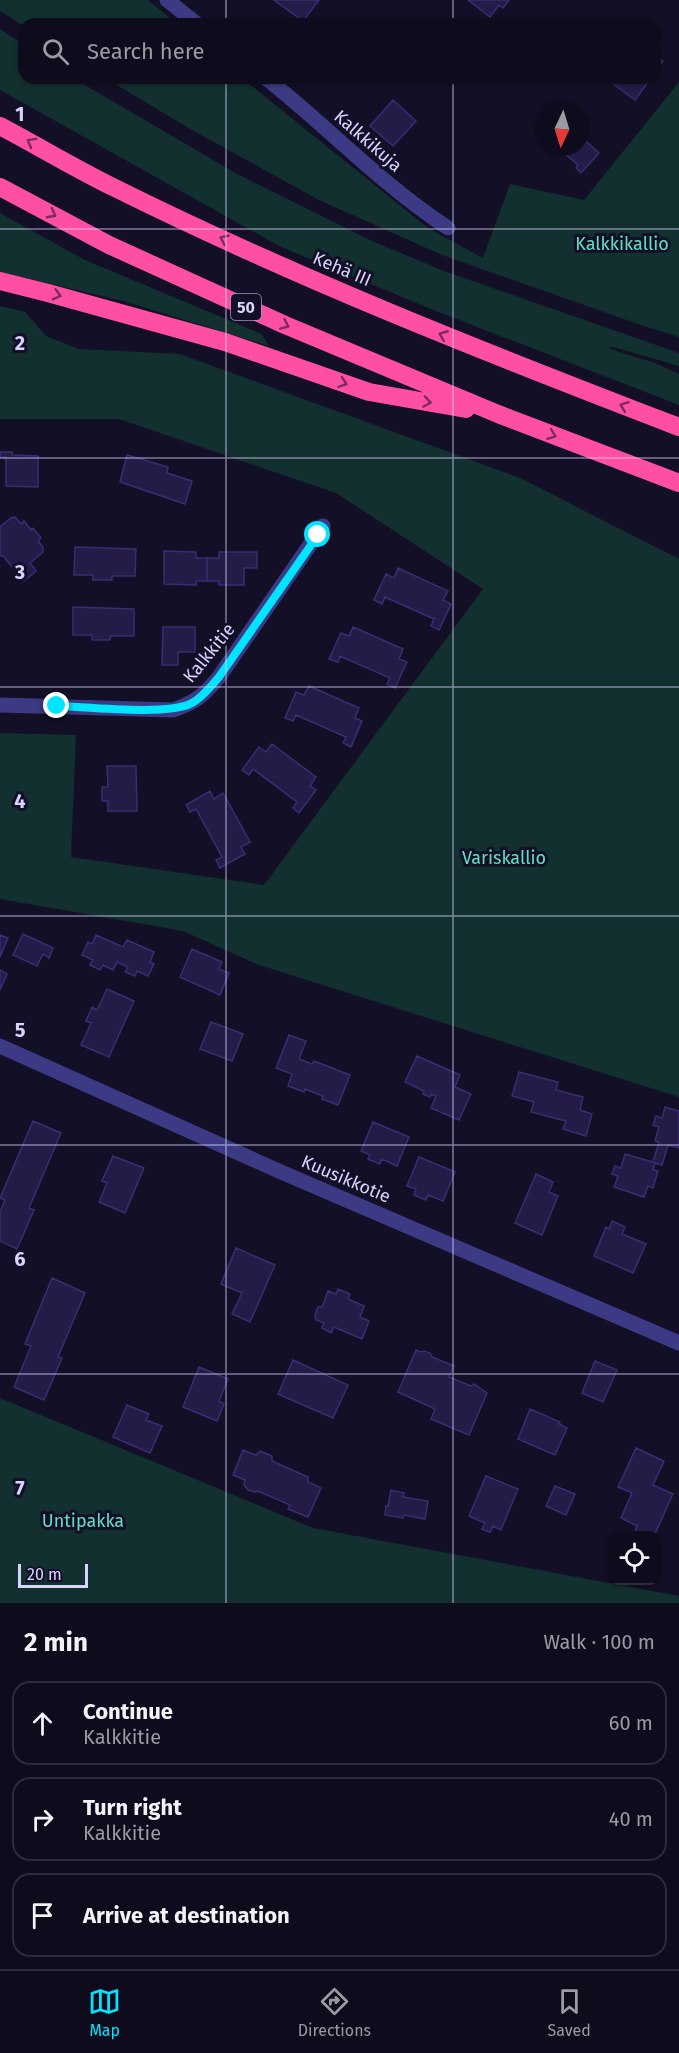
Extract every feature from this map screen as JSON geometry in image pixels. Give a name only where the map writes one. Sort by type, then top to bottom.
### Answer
[{"type":"highway","name":"Kehä III","points":[[0,126],[114,188],[277,264],[427,328],[679,427]]},
{"type":"highway","name":"50","points":[[0,187],[109,245],[285,325],[498,414],[679,483]]},
{"type":"highway","points":[[0,281],[48,292],[225,342],[369,392],[498,414]]},
{"type":"street","points":[[167,0],[190,18]]},
{"type":"street","name":"Kalkkikuja","points":[[273,84],[384,181],[420,210],[448,228]]},
{"type":"street","name":"Kalkkitie","points":[[0,705],[173,710],[192,704],[219,677],[323,526]]},
{"type":"street","name":"Kuusikkotie","points":[[0,1046],[281,1172],[679,1343]]},
{"type":"green space","points":[[0,0],[148,0],[170,18],[18,18],[18,22],[0,11]]},
{"type":"green space","points":[[0,29],[18,41],[18,84],[83,84],[237,174],[372,241],[444,271],[679,353],[679,366],[609,346],[610,349],[655,363],[679,374],[679,405],[436,311],[281,247],[0,90]]},
{"type":"green space","name":"Kalkkikallio","points":[[679,82],[679,337],[442,255],[319,200],[192,130],[115,84],[249,84],[428,228],[483,258],[510,184],[584,200]]},
{"type":"green space","points":[[0,213],[85,260],[262,334],[269,346],[123,301],[0,272]]},
{"type":"green space","name":"Variskallio","points":[[0,306],[25,312],[46,336],[79,349],[180,354],[520,478],[679,559],[679,1097],[259,965],[183,931],[0,899],[0,733],[76,735],[71,857],[264,885],[483,589],[336,493],[119,419],[0,419]]},
{"type":"green space","name":"Untipakka","points":[[0,1398],[313,1528],[607,1583],[607,1585],[620,1585],[679,1596],[679,1603],[0,1603]]},
{"type":"building","points":[[274,0],[319,0],[305,18],[299,18]]},
{"type":"building","points":[[468,0],[509,0],[503,8],[499,5],[490,17]]},
{"type":"building","points":[[613,84],[647,84],[635,100]]},
{"type":"building","points":[[393,100],[416,121],[393,146],[370,126]]},
{"type":"building","points":[[589,144],[599,153],[581,173],[576,168],[578,165],[567,156],[589,156]]},
{"type":"building","points":[[0,452],[38,456],[38,487],[6,486],[6,457],[0,457]]},
{"type":"building","points":[[127,455],[168,467],[167,473],[192,481],[185,504],[120,482]]},
{"type":"building","points":[[15,517],[21,524],[24,521],[31,530],[33,528],[41,538],[38,541],[43,547],[43,552],[30,563],[36,571],[24,581],[3,556],[0,556],[0,527]]},
{"type":"building","points":[[75,547],[136,549],[135,576],[112,576],[112,580],[93,580],[93,575],[74,575]]},
{"type":"building","points":[[164,551],[196,552],[196,558],[207,558],[207,581],[196,581],[196,585],[164,584]]},
{"type":"building","points":[[219,552],[257,552],[257,568],[244,568],[244,585],[219,585],[219,581],[207,581],[207,558],[219,558]]},
{"type":"building","points":[[398,568],[448,591],[443,600],[451,604],[439,630],[431,626],[434,619],[385,597],[382,604],[374,600],[386,574],[394,578]]},
{"type":"building","points":[[73,607],[134,609],[134,636],[111,636],[110,640],[92,640],[92,635],[73,635]]},
{"type":"building","points":[[163,627],[195,627],[195,652],[178,652],[178,665],[162,665]]},
{"type":"building","points":[[353,627],[403,649],[399,659],[407,662],[395,688],[387,684],[390,678],[340,656],[338,662],[329,659],[341,633],[349,636]]},
{"type":"building","points":[[309,686],[359,708],[355,718],[362,721],[351,747],[343,743],[346,737],[296,715],[293,721],[285,718],[296,692],[304,695]]},
{"type":"building","points":[[272,744],[316,777],[310,786],[316,790],[299,813],[293,808],[297,802],[253,769],[249,775],[242,770],[259,747],[266,752]]},
{"type":"building","points":[[107,766],[136,766],[137,811],[108,811],[108,801],[102,801],[102,787],[108,787]]},
{"type":"building","points":[[210,791],[214,799],[223,793],[250,842],[241,847],[245,854],[220,868],[216,860],[222,857],[196,809],[190,812],[186,805]]},
{"type":"building","points":[[23,934],[53,948],[49,958],[43,954],[37,966],[13,955]]},
{"type":"building","points":[[0,935],[8,938],[0,957]]},
{"type":"building","points":[[96,935],[123,947],[127,940],[154,952],[150,962],[154,964],[148,976],[137,971],[135,976],[125,972],[128,967],[117,962],[113,970],[103,965],[100,970],[90,965],[93,960],[82,955],[88,942],[92,944]]},
{"type":"building","points":[[192,949],[222,962],[219,969],[229,973],[220,995],[180,977]]},
{"type":"building","points":[[0,970],[7,974],[0,990]]},
{"type":"building","points":[[107,989],[134,1001],[109,1057],[81,1045],[91,1023],[86,1021],[92,1007],[97,1010]]},
{"type":"building","points":[[211,1022],[243,1034],[232,1061],[200,1049]]},
{"type":"building","points":[[289,1035],[306,1041],[299,1059],[312,1064],[314,1061],[350,1075],[338,1105],[305,1089],[304,1092],[288,1086],[292,1074],[276,1068]]},
{"type":"building","points":[[417,1056],[460,1075],[455,1087],[471,1094],[459,1120],[431,1108],[436,1096],[431,1094],[430,1097],[423,1094],[424,1091],[405,1082]]},
{"type":"building","points":[[519,1072],[558,1082],[556,1090],[583,1097],[580,1110],[592,1114],[586,1136],[563,1129],[566,1121],[531,1112],[534,1102],[512,1096]]},
{"type":"building","points":[[665,1107],[679,1111],[679,1148],[668,1145],[662,1165],[655,1163],[653,1170],[658,1171],[653,1188],[648,1186],[644,1197],[614,1187],[618,1176],[612,1174],[615,1166],[621,1168],[625,1154],[653,1162],[659,1142],[655,1141],[659,1127],[653,1125],[656,1116],[662,1118]]},
{"type":"building","points":[[33,1121],[61,1133],[29,1208],[34,1210],[17,1249],[0,1241],[0,1212],[5,1200],[0,1198]]},
{"type":"building","points":[[373,1122],[409,1137],[397,1166],[382,1159],[380,1164],[368,1159],[370,1155],[361,1151]]},
{"type":"building","points":[[113,1156],[144,1168],[125,1213],[99,1202],[107,1183],[102,1181]]},
{"type":"building","points":[[419,1157],[455,1172],[443,1201],[428,1195],[426,1200],[414,1195],[416,1189],[407,1186]]},
{"type":"building","points":[[536,1174],[553,1182],[549,1192],[558,1196],[542,1235],[515,1223]]},
{"type":"building","points":[[612,1221],[625,1227],[622,1234],[646,1244],[633,1273],[594,1256],[606,1227],[609,1229]]},
{"type":"building","points":[[236,1248],[275,1265],[250,1322],[232,1314],[242,1293],[221,1284]]},
{"type":"building","points":[[52,1278],[85,1293],[58,1357],[62,1358],[44,1400],[14,1387],[31,1346],[25,1344]]},
{"type":"building","points":[[338,1289],[350,1294],[348,1299],[364,1306],[360,1317],[369,1321],[362,1339],[334,1327],[331,1333],[322,1328],[324,1323],[316,1320],[318,1307],[322,1307],[328,1291],[336,1294]]},
{"type":"building","points":[[416,1350],[430,1353],[432,1357],[454,1366],[449,1377],[471,1386],[474,1384],[487,1393],[469,1435],[431,1419],[435,1409],[398,1392]]},
{"type":"building","points":[[293,1360],[348,1385],[333,1418],[278,1394]]},
{"type":"building","points":[[595,1361],[617,1370],[603,1402],[582,1393]]},
{"type":"building","points":[[199,1367],[228,1379],[219,1401],[224,1404],[217,1421],[183,1407]]},
{"type":"building","points":[[127,1405],[149,1414],[146,1420],[162,1426],[150,1453],[113,1437]]},
{"type":"building","points":[[530,1409],[560,1422],[559,1424],[567,1428],[555,1455],[518,1439]]},
{"type":"building","points":[[636,1448],[664,1461],[653,1485],[673,1494],[656,1531],[635,1531],[637,1526],[621,1518],[632,1493],[618,1487]]},
{"type":"building","points":[[243,1450],[256,1455],[260,1451],[272,1456],[272,1461],[308,1477],[308,1482],[321,1488],[308,1517],[288,1509],[290,1505],[258,1491],[248,1490],[244,1485],[245,1480],[233,1475]]},
{"type":"building","points":[[486,1476],[518,1489],[501,1530],[493,1526],[490,1532],[482,1529],[485,1523],[469,1516]]},
{"type":"building","points":[[555,1486],[575,1494],[566,1515],[546,1506]]},
{"type":"building","points":[[391,1490],[404,1493],[403,1497],[428,1501],[425,1519],[404,1515],[403,1518],[385,1515]]},
{"type":"route","points":[[57,706],[173,710],[192,704],[219,677],[318,535]]}]
